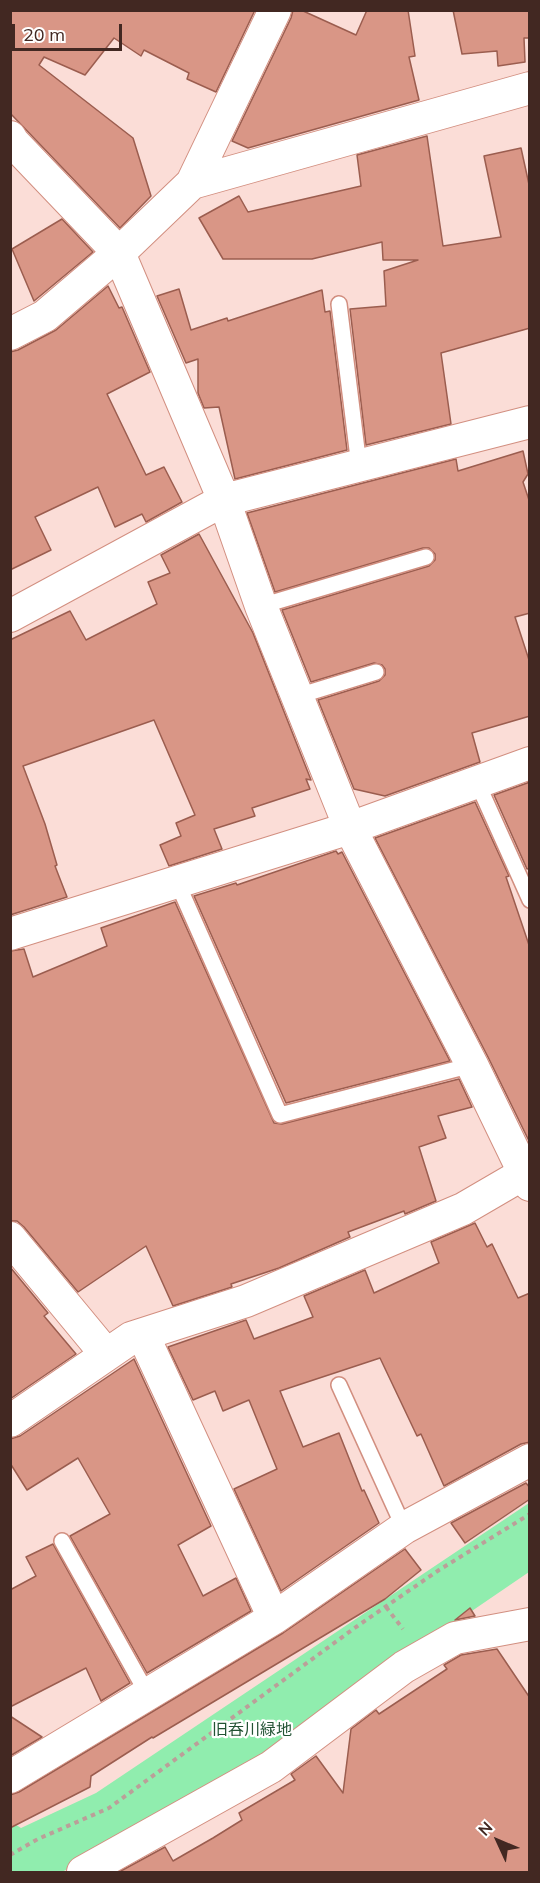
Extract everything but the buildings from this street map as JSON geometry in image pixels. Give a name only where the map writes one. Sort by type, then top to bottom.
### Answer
[{"type":"street","points":[[10,334],[45,316],[119,253],[192,183],[275,10]]},
{"type":"street","points":[[192,183],[530,88]]},
{"type":"street","points":[[10,137],[119,253],[224,500],[261,606],[350,828],[528,1176],[452,1214],[246,1301],[131,1338],[10,1421]]},
{"type":"street","points":[[10,616],[224,500],[530,422]]},
{"type":"street","points":[[10,934],[350,828],[530,764]]},
{"type":"street","points":[[10,1238],[106,1354]]},
{"type":"street","points":[[143,1335],[274,1618]]},
{"type":"street","points":[[10,1777],[274,1618],[404,1528],[530,1460]]},
{"type":"street","points":[[83,1872],[271,1767],[404,1667],[455,1638],[530,1624]]},
{"type":"lane","points":[[339,304],[359,466]]},
{"type":"lane","points":[[261,606],[426,557]]},
{"type":"lane","points":[[298,696],[376,672]]},
{"type":"lane","points":[[477,782],[530,900]]},
{"type":"lane","points":[[177,882],[280,1115],[472,1065]]},
{"type":"lane","points":[[339,1385],[404,1528]]},
{"type":"lane","points":[[62,1541],[148,1695]]},
{"type":"path","points":[[10,1855],[38,1839],[110,1808],[356,1627],[439,1570],[530,1514]]},
{"type":"green space","name":"旧呑川緑地","points":[[529,1503],[529,1572],[444,1630],[267,1761],[62,1872],[11,1872],[10,1821],[21,1828],[96,1793]]}]
